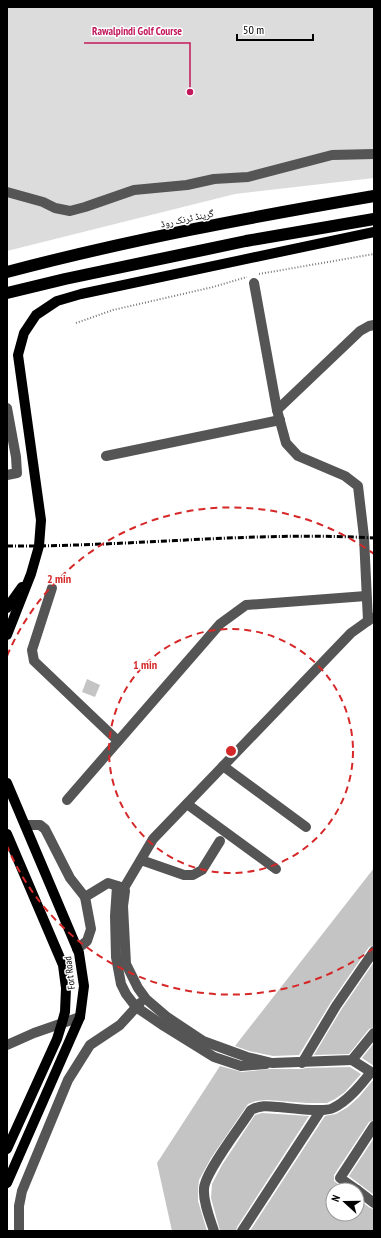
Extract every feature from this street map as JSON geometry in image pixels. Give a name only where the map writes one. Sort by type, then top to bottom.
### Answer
[{"type":"highway","name":"گرینڈ ٹرنک روڈ","points":[[7,272],[59,258],[245,218],[374,196]]},
{"type":"highway","points":[[7,293],[238,242],[374,219]]},
{"type":"main road","points":[[7,635],[31,574],[39,546],[41,520],[18,355],[24,333],[36,315],[57,301],[81,294],[374,232]]},
{"type":"main road","points":[[7,608],[31,574]]},
{"type":"main road","name":"Fort Road","points":[[7,783],[78,949],[84,986],[80,1017],[7,1183]]},
{"type":"main road","name":"Fort Road","points":[[7,834],[63,965],[66,988],[65,1012],[57,1039],[7,1149]]},
{"type":"street","points":[[7,192],[43,202],[55,208],[70,210],[85,207],[134,190],[187,185],[214,179],[248,177],[332,155],[374,154]]},
{"type":"street","points":[[214,1231],[207,1212],[204,1189],[205,1184],[217,1160],[251,1110],[257,1107],[266,1106],[321,1110],[332,1109],[352,1094],[371,1072],[352,1060],[272,1063],[242,1066],[214,1057],[136,1007],[126,994],[121,984],[116,957],[115,916],[120,887],[141,860],[153,840],[351,632],[371,619],[366,596],[364,537],[358,486],[345,476],[298,456],[286,443],[278,415],[253,278]]},
{"type":"street","points":[[106,456],[278,415],[360,331],[374,325]]},
{"type":"street","points":[[7,408],[16,457],[17,473],[7,475]]},
{"type":"street","points":[[52,588],[32,650],[34,661],[118,741]]},
{"type":"street","points":[[67,800],[220,624],[246,605],[366,596]]},
{"type":"street","points":[[223,766],[306,827]]},
{"type":"street","points":[[187,804],[276,869]]},
{"type":"street","points":[[25,826],[40,825],[45,829],[70,878],[84,897],[91,929],[88,941],[78,949]]},
{"type":"street","points":[[141,860],[184,876],[193,875],[202,870],[220,841]]},
{"type":"street","points":[[84,897],[108,883],[120,887],[125,891],[123,906],[126,964],[138,988],[146,998],[168,1017],[203,1041],[247,1057],[272,1063]]},
{"type":"street","points":[[302,1063],[336,1006],[374,951]]},
{"type":"street","points":[[19,1231],[18,1206],[22,1191],[68,1080],[90,1045],[120,1025],[146,998]]},
{"type":"street","points":[[7,1046],[34,1033],[80,1017]]},
{"type":"street","points":[[352,1060],[374,1033]]},
{"type":"street","points":[[242,1231],[321,1110]]},
{"type":"street","points":[[346,1182],[340,1178],[374,1126]]},
{"type":"street","points":[[365,1196],[374,1203]]},
{"type":"path","points":[[76,323],[113,310],[253,278],[374,254]]},
{"type":"shaded area","points":[[7,7],[374,7],[374,178],[235,194],[7,251]]},
{"type":"building","points":[[87,679],[100,685],[95,697],[82,692]]},
{"type":"building","points":[[374,868],[374,945],[369,947],[331,1002],[299,1055],[273,1056],[249,1051],[235,1046]]},
{"type":"building","points":[[374,962],[374,1027],[369,1029],[349,1054],[314,1055],[341,1010]]},
{"type":"building","points":[[374,1043],[374,1066],[362,1058]]},
{"type":"building","points":[[220,1066],[242,1072],[270,1069],[350,1067],[361,1074],[345,1092],[327,1103],[267,1100],[256,1101],[248,1104],[211,1158],[199,1180],[198,1201],[207,1231],[172,1231],[157,1163]]},
{"type":"building","points":[[374,1079],[374,1120],[369,1122],[334,1175],[335,1182],[325,1182],[325,1222],[365,1222],[365,1204],[374,1209],[374,1231],[250,1231],[325,1116],[336,1114],[348,1107],[359,1097]]},
{"type":"building","points":[[262,1113],[309,1116],[237,1227],[236,1231],[220,1231],[211,1198],[212,1184],[222,1165],[255,1115]]},
{"type":"building","points":[[374,1138],[374,1195],[365,1188],[365,1182],[357,1182],[349,1176]]},
{"type":"railway","points":[[7,546],[53,546],[282,536],[374,538]]},
{"type":"place","name":"Rawalpindi Golf Course","points":[[190,92]]}]
